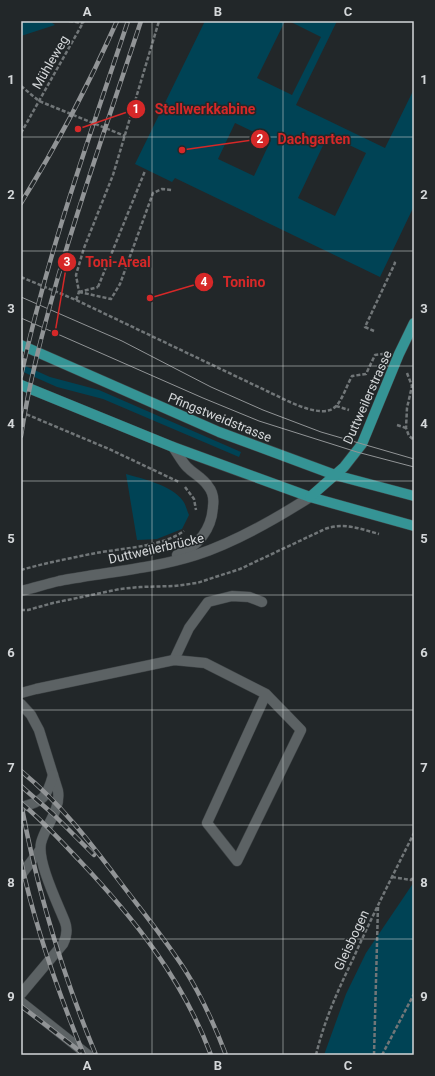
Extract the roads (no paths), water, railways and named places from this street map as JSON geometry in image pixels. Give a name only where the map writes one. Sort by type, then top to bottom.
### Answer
[{"type":"main road","name":"Duttweilerstrasse","points":[[310,498],[351,459],[362,444],[414,323]]},
{"type":"main road","name":"Pfingstweidstrasse","points":[[21,345],[219,432],[335,475],[414,496]]},
{"type":"main road","points":[[21,385],[173,447],[310,498],[414,526]]},
{"type":"street","points":[[147,566],[186,551],[197,543],[209,527],[213,513],[214,499],[208,485],[187,467],[173,447]]},
{"type":"street","name":"Duttweilerbrücke","points":[[21,591],[59,581],[147,566],[195,555],[221,546],[282,515],[310,498]]},
{"type":"street","points":[[174,660],[189,628],[208,602],[232,596],[249,597],[262,602]]},
{"type":"street","points":[[21,693],[36,688],[174,660],[205,663],[266,694],[301,730],[237,861],[207,823],[266,694]]},
{"type":"street","points":[[21,704],[31,715],[39,730],[58,791],[58,801],[42,840],[40,850],[43,865],[66,926],[66,936],[62,944],[21,994]]},
{"type":"street","points":[[21,807],[35,804],[43,799],[53,776]]},
{"type":"street","points":[[21,875],[40,850]]},
{"type":"street","points":[[21,1002],[88,1055]]},
{"type":"tram line","points":[[21,297],[122,341],[211,387],[263,410],[321,432],[414,459]]},
{"type":"tram line","points":[[21,318],[259,421],[357,452],[414,467]]},
{"type":"railway","points":[[21,203],[72,114],[117,21]]},
{"type":"railway","points":[[21,376],[31,331],[56,241],[128,21]]},
{"type":"railway","points":[[21,436],[37,356],[58,277],[141,21]]},
{"type":"railway","points":[[21,771],[49,796],[74,824],[170,947],[203,1001],[226,1055]]},
{"type":"railway","points":[[21,786],[53,814],[94,855]]},
{"type":"railway","points":[[21,803],[44,823],[79,860],[138,927],[155,951],[186,1001],[200,1027],[211,1055]]},
{"type":"railway","points":[[21,803],[27,835],[52,931],[72,993],[96,1055]]},
{"type":"railway","points":[[21,861],[40,935],[65,1007],[84,1055]]},
{"type":"railway","points":[[21,1006],[81,1052]]},
{"type":"place","name":"Stellwerkkabine","points":[[78,129]]},
{"type":"place","name":"Dachgarten","points":[[182,150]]},
{"type":"place","name":"Tonino","points":[[150,298]]},
{"type":"place","name":"Toni-Areal","points":[[55,333]]}]
